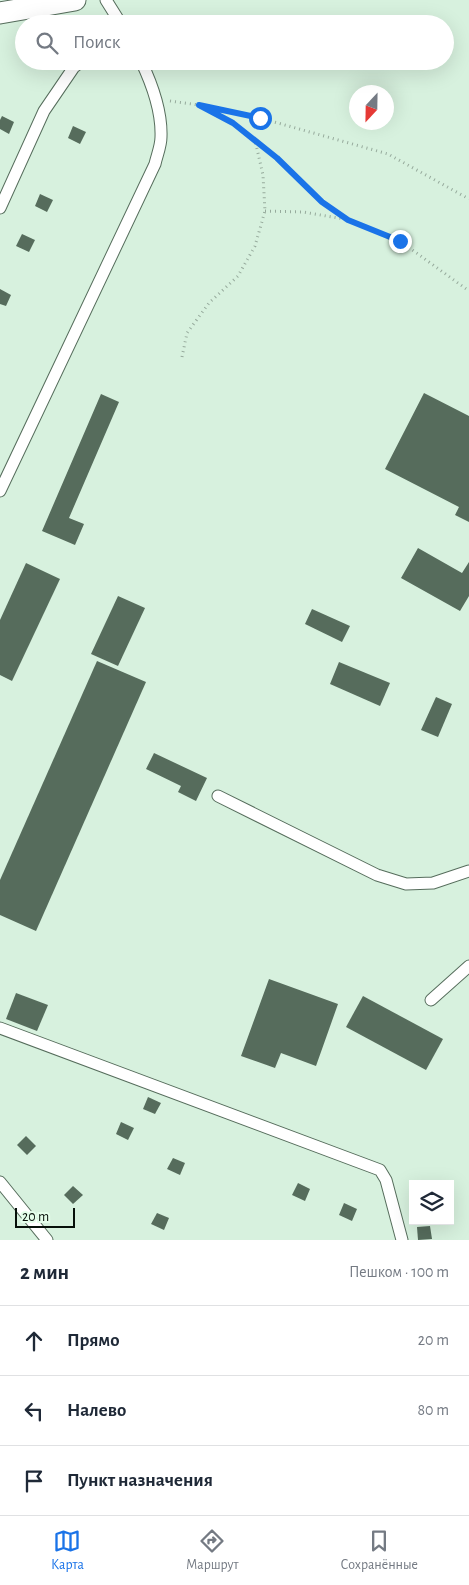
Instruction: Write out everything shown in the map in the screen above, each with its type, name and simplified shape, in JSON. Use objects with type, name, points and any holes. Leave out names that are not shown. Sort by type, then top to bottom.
[{"type":"street","points":[[0,13],[75,0]]},
{"type":"lane","points":[[106,0],[115,15]]},
{"type":"lane","points":[[0,208],[44,111],[72,70]]},
{"type":"lane","points":[[0,491],[155,164],[161,138],[160,118],[156,98],[146,70]]},
{"type":"lane","points":[[218,796],[377,874],[406,884],[433,883],[469,871]]},
{"type":"lane","points":[[431,1000],[469,966]]},
{"type":"lane","points":[[0,1028],[380,1170],[386,1180],[402,1240]]},
{"type":"lane","points":[[0,1182],[46,1240]]},
{"type":"path","points":[[156,98],[260,118],[388,154],[469,199]]},
{"type":"path","points":[[199,105],[233,123],[277,158],[322,202],[348,220]]},
{"type":"path","points":[[182,357],[187,333],[209,303],[238,276],[255,246],[265,211],[263,175],[254,140]]},
{"type":"path","points":[[265,211],[303,212],[348,220],[400,241],[469,291]]},
{"type":"building","points":[[2,116],[14,122],[9,134],[0,129]]},
{"type":"building","points":[[73,126],[86,132],[80,144],[68,138]]},
{"type":"building","points":[[40,194],[53,200],[47,212],[35,206]]},
{"type":"building","points":[[22,234],[35,240],[29,252],[16,246]]},
{"type":"building","points":[[0,289],[11,295],[6,306],[0,304]]},
{"type":"building","points":[[424,393],[469,416],[469,522],[455,515],[459,507],[385,469]]},
{"type":"building","points":[[101,394],[119,402],[69,518],[84,524],[75,545],[42,531]]},
{"type":"building","points":[[418,548],[462,573],[469,562],[469,596],[460,611],[401,578]]},
{"type":"building","points":[[26,563],[60,579],[12,681],[0,675],[0,620]]},
{"type":"building","points":[[118,596],[145,608],[118,666],[91,654]]},
{"type":"building","points":[[312,609],[350,626],[342,642],[305,624]]},
{"type":"building","points":[[97,661],[146,682],[36,931],[0,915],[0,880]]},
{"type":"building","points":[[339,662],[390,683],[380,706],[330,684]]},
{"type":"building","points":[[436,697],[452,704],[438,737],[421,730]]},
{"type":"building","points":[[154,753],[207,778],[196,801],[178,792],[181,786],[146,769]]},
{"type":"building","points":[[269,979],[338,1004],[316,1066],[281,1053],[275,1068],[241,1056]]},
{"type":"building","points":[[16,993],[48,1005],[37,1031],[6,1019]]},
{"type":"building","points":[[363,996],[443,1039],[426,1070],[346,1027]]},
{"type":"building","points":[[148,1097],[161,1103],[155,1114],[143,1109]]},
{"type":"building","points":[[121,1122],[134,1128],[128,1140],[116,1134]]},
{"type":"building","points":[[26,1136],[36,1146],[27,1155],[17,1145]]},
{"type":"building","points":[[173,1158],[185,1163],[180,1175],[167,1169]]},
{"type":"building","points":[[298,1183],[310,1189],[305,1201],[292,1195]]},
{"type":"building","points":[[73,1186],[83,1195],[73,1204],[64,1195]]},
{"type":"building","points":[[344,1203],[357,1209],[352,1221],[339,1215]]},
{"type":"building","points":[[157,1213],[169,1218],[164,1230],[151,1224]]},
{"type":"building","points":[[430,1226],[432,1239],[418,1240],[417,1227]]},
{"type":"route","points":[[260,118],[199,105],[233,123],[277,158],[322,202],[348,220],[400,241]]}]
